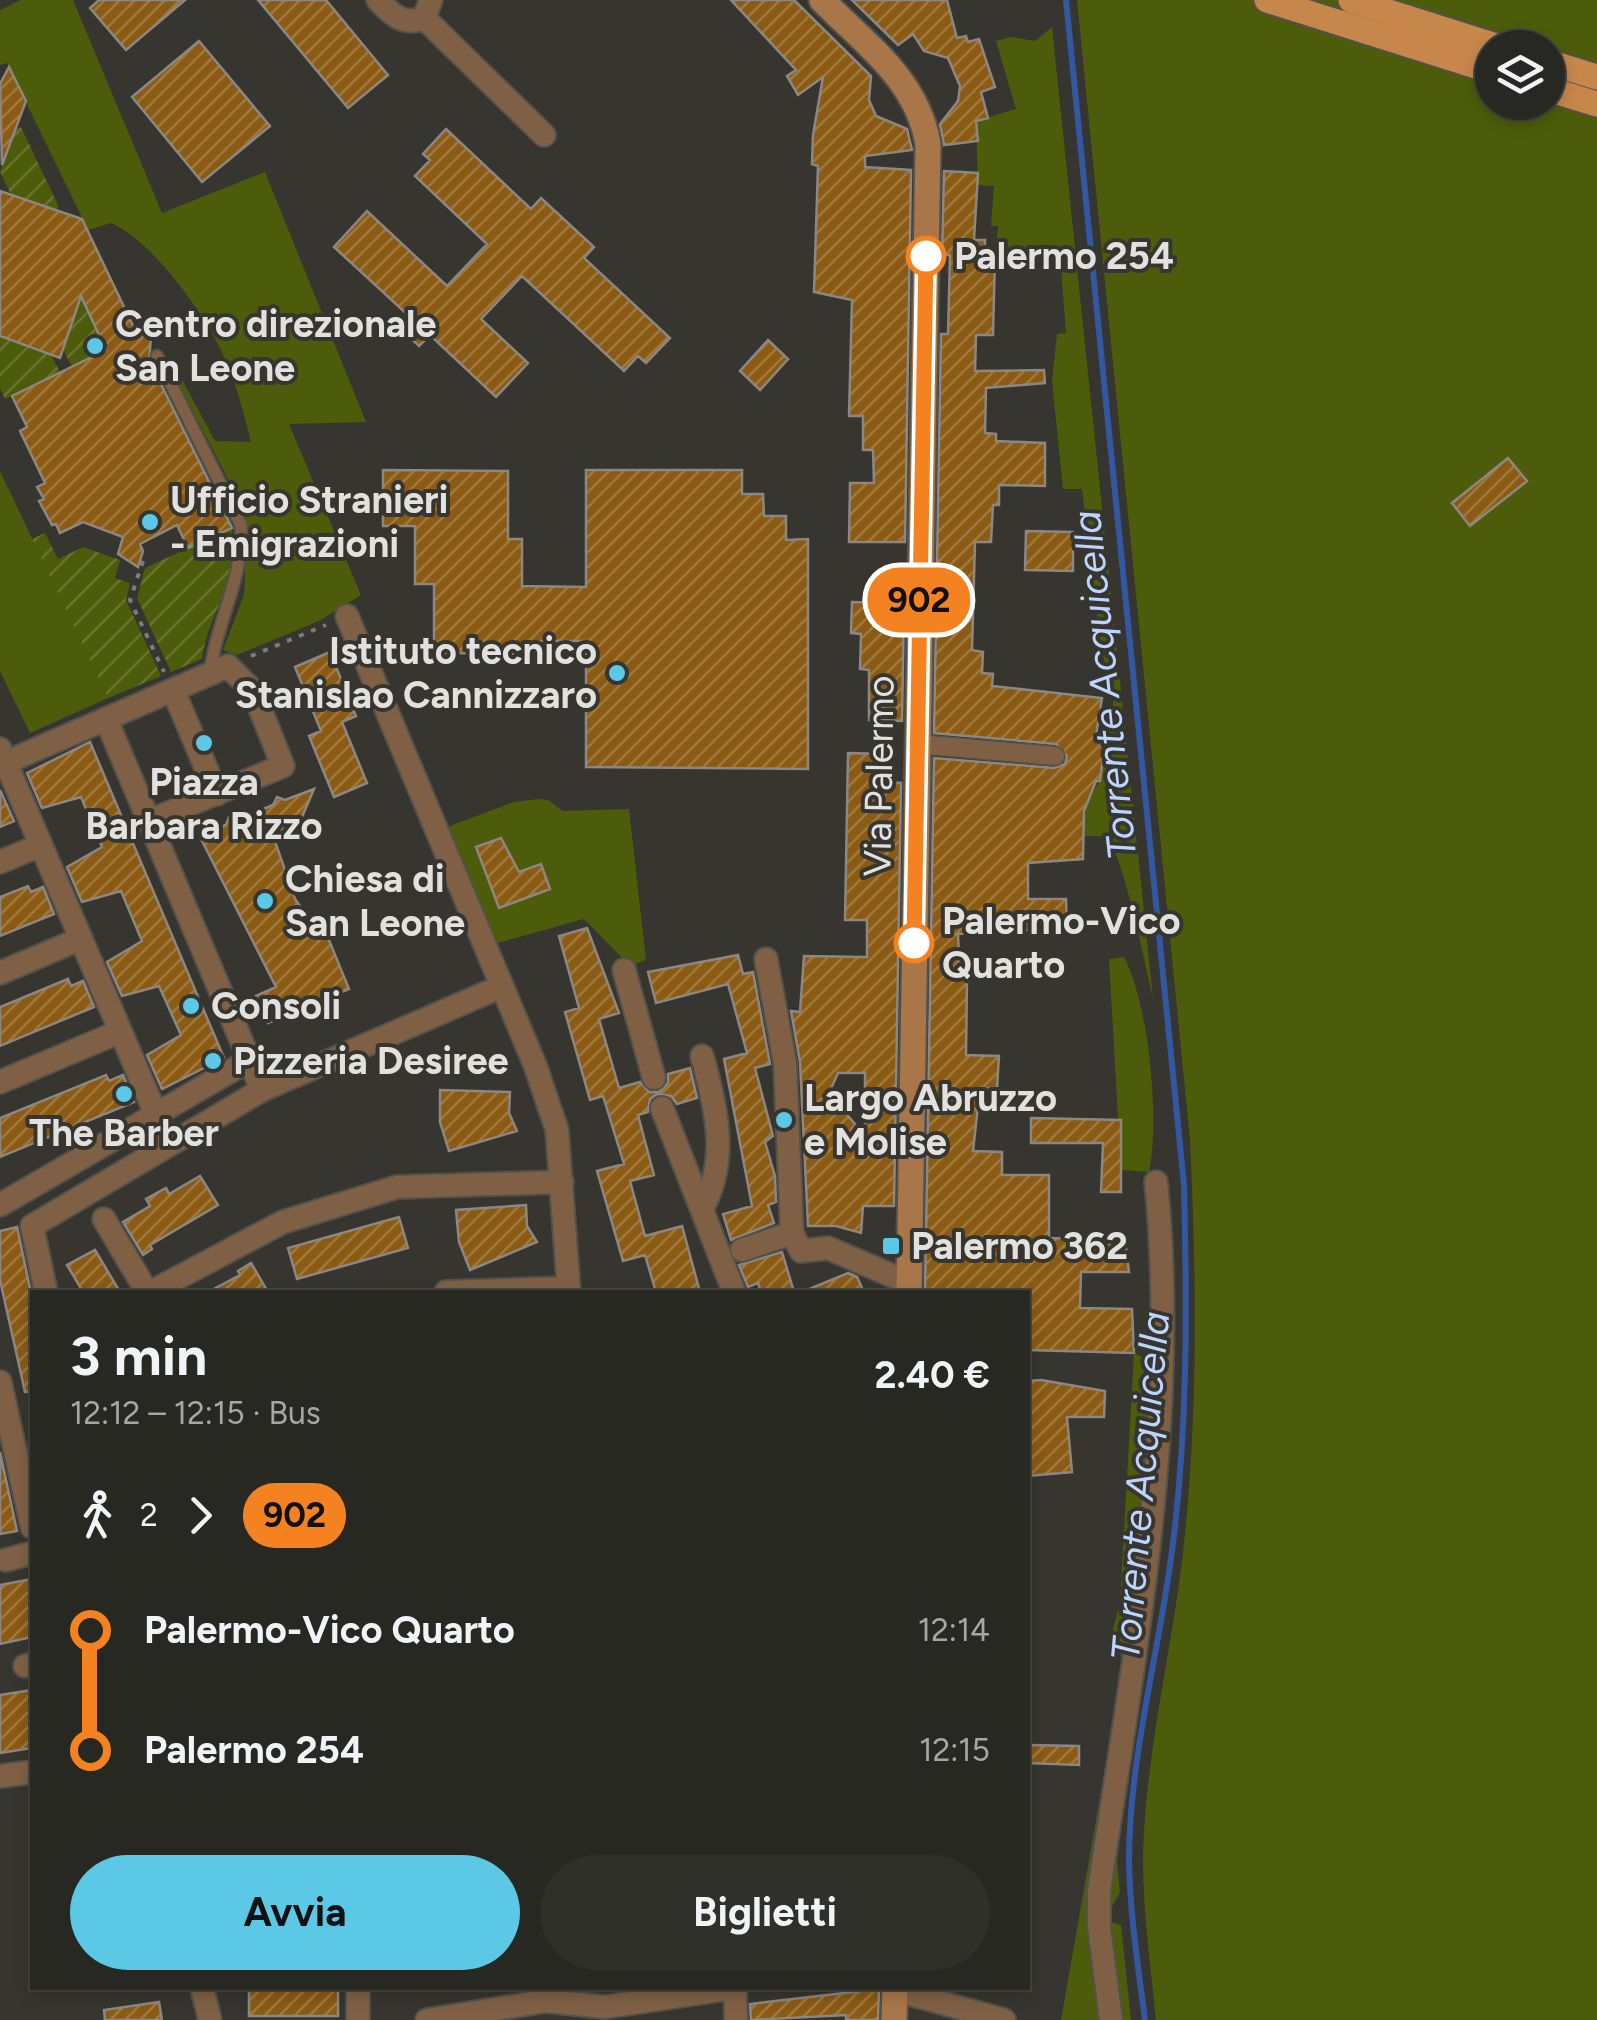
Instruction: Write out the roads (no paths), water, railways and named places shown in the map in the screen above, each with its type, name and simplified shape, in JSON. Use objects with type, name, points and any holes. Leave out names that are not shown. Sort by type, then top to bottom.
[{"type":"main road","name":"Via Palermo","points":[[822,0],[906,84],[918,102],[928,144],[909,1288]]},
{"type":"main road","points":[[1267,0],[1475,66]]},
{"type":"main road","points":[[1351,0],[1475,39]]},
{"type":"main road","points":[[1565,67],[1597,77]]},
{"type":"main road","points":[[1565,94],[1597,104]]},
{"type":"main road","points":[[894,2020],[895,1990]]},
{"type":"street","points":[[378,0],[400,20],[428,9],[544,135]]},
{"type":"street","points":[[347,616],[536,1065],[558,1130],[569,1290]]},
{"type":"street","points":[[149,821],[283,766],[252,692],[219,670],[2,758],[169,1146]]},
{"type":"street","points":[[173,690],[217,794]]},
{"type":"street","points":[[106,718],[262,1090]]},
{"type":"street","points":[[916,744],[1056,756]]},
{"type":"street","points":[[0,862],[41,845]]},
{"type":"street","points":[[0,973],[80,939]]},
{"type":"street","points":[[766,959],[785,1063],[792,1233],[801,1250],[828,1248],[909,1288]]},
{"type":"street","points":[[624,970],[654,1078]]},
{"type":"street","points":[[46,1290],[32,1226],[262,1090],[500,987]]},
{"type":"street","points":[[0,1082],[118,1032]]},
{"type":"street","points":[[702,1056],[719,1142],[714,1186],[703,1208]]},
{"type":"street","points":[[0,1205],[248,1061]]},
{"type":"street","points":[[662,1108],[733,1290]]},
{"type":"street","points":[[153,1290],[283,1222],[397,1187],[562,1182]]},
{"type":"street","points":[[1111,2020],[1099,1927],[1099,1891],[1149,1572],[1164,1408],[1162,1246],[1156,1182]]},
{"type":"street","points":[[104,1219],[148,1290]]},
{"type":"street","points":[[742,1250],[792,1233]]},
{"type":"street","points":[[0,1382],[7,1446],[30,1521]]},
{"type":"street","points":[[6,1560],[30,1554]]},
{"type":"street","points":[[1,1776],[30,1772]]},
{"type":"street","points":[[202,1990],[210,2020]]},
{"type":"street","points":[[358,1990],[358,2020]]},
{"type":"street","points":[[426,2020],[546,2001],[605,2007],[720,1990]]},
{"type":"street","points":[[734,1990],[736,2020]]},
{"type":"street","points":[[899,1990],[1004,2020]]},
{"type":"lane","points":[[158,356],[242,525],[237,584],[213,646],[219,670]]},
{"type":"waterway","name":"Torrente Acquicella","points":[[1066,0],[1184,1185],[1181,1460],[1166,1589],[1130,1822],[1131,1901],[1145,2020]]},
{"type":"place","name":"Palermo 254","points":[[926,256]]},
{"type":"place","name":"Centro direzionale San Leone","points":[[95,346]]},
{"type":"place","name":"Ufficio Stranieri - Emigrazioni","points":[[150,522]]},
{"type":"place","name":"Istituto tecnico Stanislao Cannizzaro","points":[[617,673]]},
{"type":"place","name":"Piazza Barbara Rizzo","points":[[204,743]]},
{"type":"place","name":"Chiesa di San Leone","points":[[265,901]]},
{"type":"place","name":"Palermo-Vico Quarto","points":[[914,943]]},
{"type":"place","name":"Consoli","points":[[191,1006]]},
{"type":"place","name":"Pizzeria Desiree","points":[[213,1061]]},
{"type":"place","name":"The Barber","points":[[124,1094]]},
{"type":"place","name":"Largo Abruzzo e Molise","points":[[784,1120]]},
{"type":"place","name":"Palermo 362","points":[[891,1246]]}]
